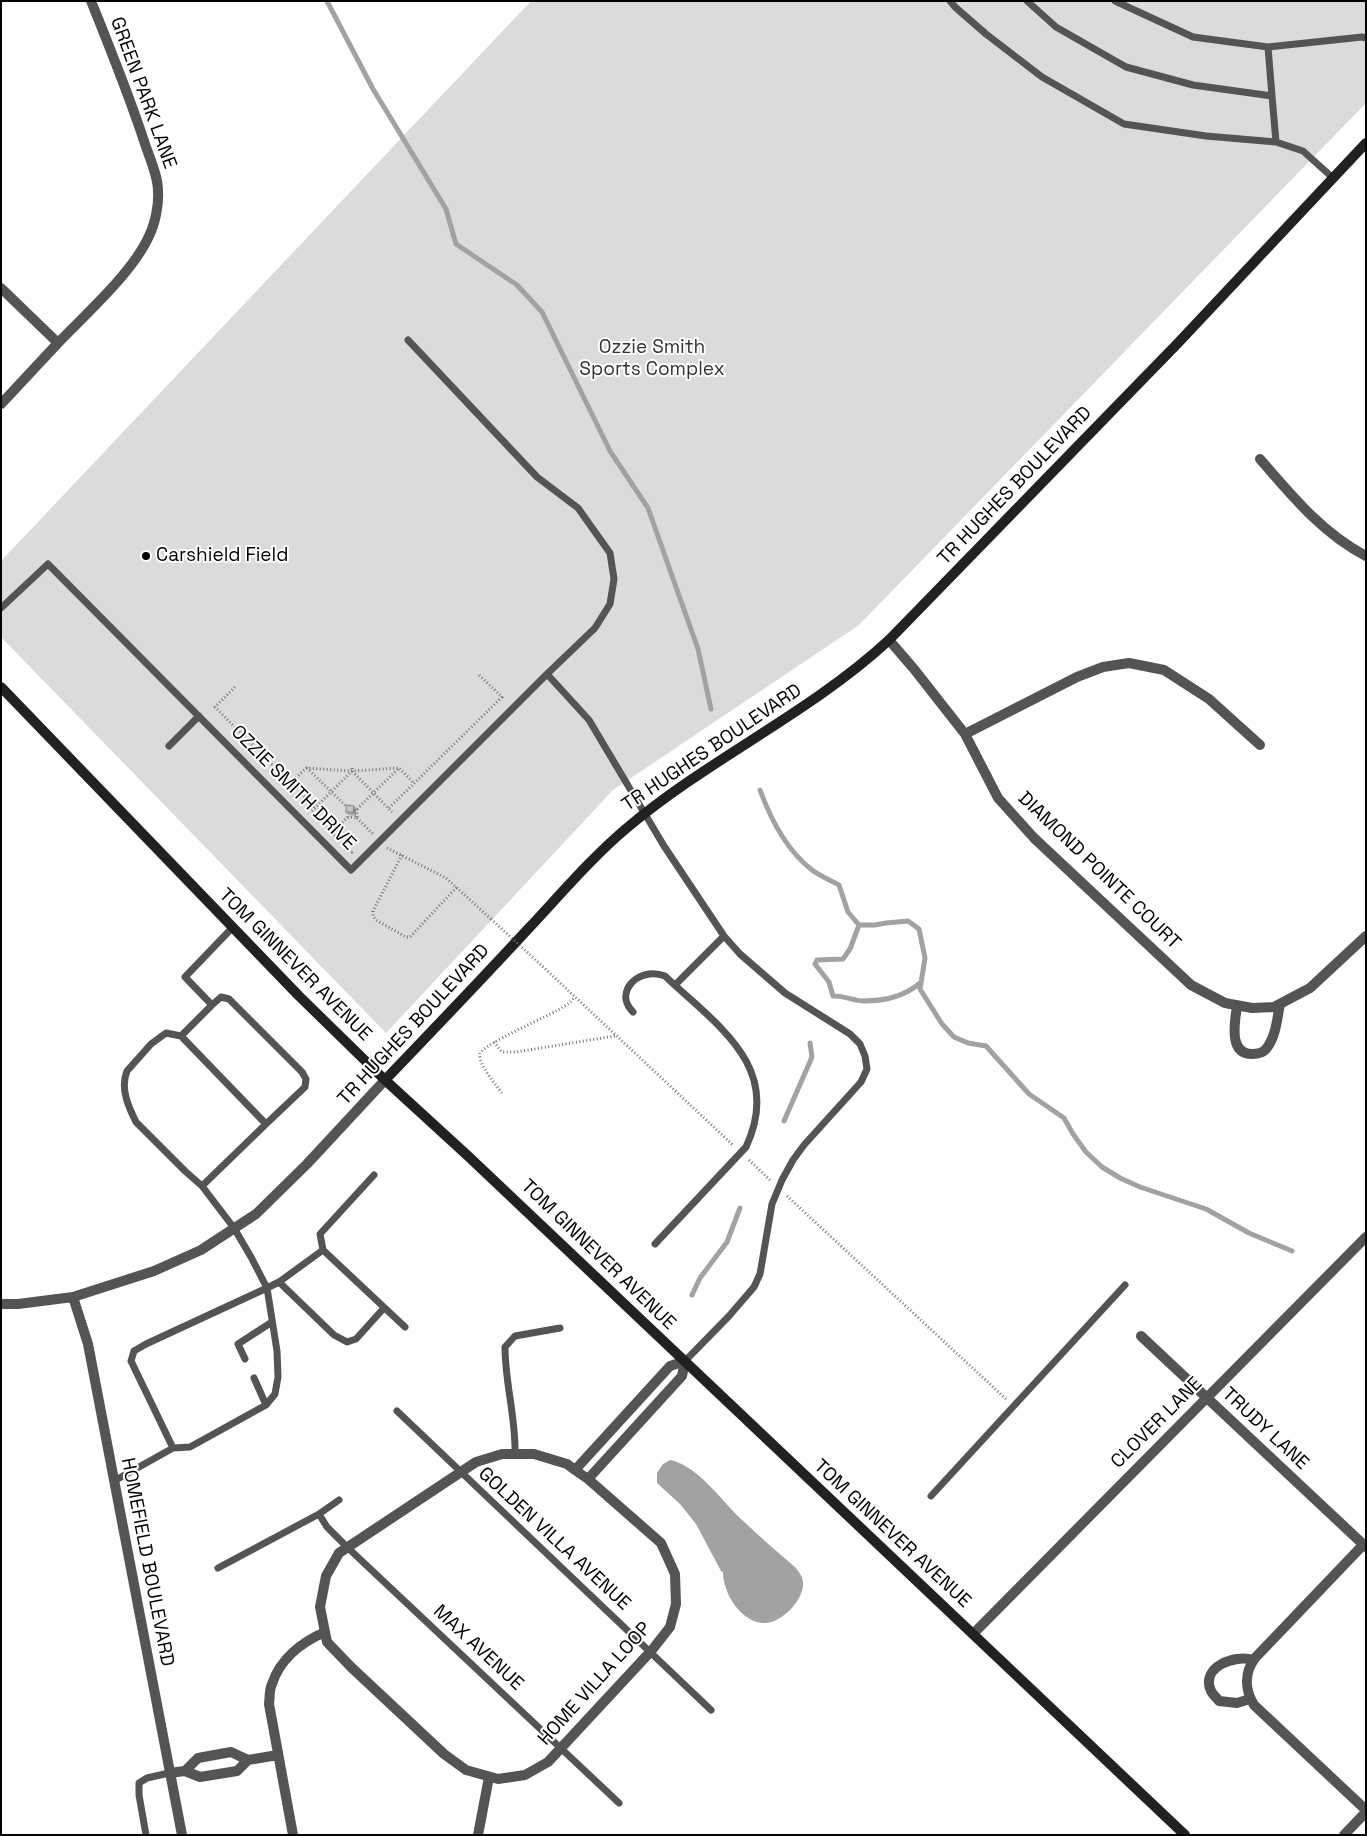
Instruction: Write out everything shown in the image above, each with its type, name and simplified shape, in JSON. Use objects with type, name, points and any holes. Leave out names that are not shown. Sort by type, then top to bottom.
[{"type":"main road","name":"TR HUGHES BOULEVARD","points":[[386,1080],[615,838],[679,788],[841,680],[889,640],[1178,343],[1366,143]]},
{"type":"main road","name":"TOM GINNEVER AVENUE","points":[[1,687],[299,996],[1184,1835]]},
{"type":"street","name":"GREEN PARK LANE","points":[[1,404],[121,277],[150,235],[156,214],[158,191],[153,167],[136,114],[91,1]]},
{"type":"street","points":[[1,288],[58,343]]},
{"type":"street","points":[[1260,459],[1303,508],[1351,548],[1366,556]]},
{"type":"street","name":"DIAMOND POINTE COURT","points":[[889,640],[965,734],[998,798],[1034,838],[1191,985],[1225,1003],[1252,1008],[1274,1008],[1310,988],[1366,936]]},
{"type":"street","points":[[965,734],[1078,677],[1103,667],[1129,663],[1164,670],[1209,698],[1260,745]]},
{"type":"street","points":[[1237,1006],[1234,1036],[1238,1046],[1249,1054],[1258,1054],[1266,1049],[1275,1031],[1280,1004]]},
{"type":"street","name":"TR HUGHES BOULEVARD","points":[[1,1304],[18,1304],[73,1297],[154,1271],[201,1250],[256,1214],[307,1164],[386,1080]]},
{"type":"street","name":"CLOVER LANE","points":[[973,1634],[1366,1237]]},
{"type":"street","name":"HOMEFIELD BOULEVARD","points":[[73,1297],[88,1344],[182,1835]]},
{"type":"street","name":"TRUDY LANE","points":[[1141,1336],[1364,1546]]},
{"type":"street","points":[[575,1470],[670,1366],[685,1362],[682,1376],[588,1479]]},
{"type":"street","name":"HOME VILLA LOOP","points":[[502,1454],[515,1454],[534,1454],[567,1464],[588,1479],[661,1543],[675,1574],[676,1604],[670,1627],[650,1652],[548,1762],[525,1775],[498,1779],[466,1770],[444,1754],[351,1667],[327,1642],[320,1607],[326,1576],[338,1553],[476,1462],[502,1454]]},
{"type":"street","points":[[1344,1835],[1366,1811],[1254,1705],[1246,1685],[1249,1666],[1253,1660],[1364,1546]]},
{"type":"street","points":[[293,1835],[269,1704],[271,1685],[280,1668],[292,1654],[309,1639],[325,1632]]},
{"type":"street","points":[[1250,1699],[1237,1703],[1219,1701],[1211,1692],[1209,1680],[1214,1668],[1226,1661],[1245,1657],[1253,1660]]},
{"type":"street","points":[[185,1771],[198,1758],[232,1752],[248,1760]]},
{"type":"street","points":[[169,1773],[185,1771],[200,1777],[237,1771],[248,1760],[278,1754]]},
{"type":"street","points":[[478,1835],[490,1777]]},
{"type":"lane","points":[[950,1],[986,34],[1042,77],[1124,124],[1206,136],[1276,142],[1304,151],[1333,178]]},
{"type":"lane","points":[[1027,1],[1056,27],[1126,67],[1193,85],[1272,96]]},
{"type":"lane","points":[[1115,1],[1194,37],[1268,46],[1366,38]]},
{"type":"lane","points":[[1268,46],[1276,142]]},
{"type":"lane","points":[[408,340],[537,476],[578,508],[610,553],[614,579],[610,604],[594,628],[547,674],[589,720],[664,846],[724,936],[740,954],[785,993],[850,1034],[860,1044],[865,1056],[867,1069],[861,1082],[804,1145],[782,1180],[772,1204],[760,1274],[754,1287],[685,1362]]},
{"type":"lane","name":"OZZIE SMITH DRIVE","points":[[1,608],[48,564],[351,870],[547,674]]},
{"type":"lane","points":[[169,746],[199,716]]},
{"type":"lane","points":[[212,1005],[185,977],[233,928]]},
{"type":"lane","points":[[675,986],[724,936]]},
{"type":"lane","points":[[633,1012],[625,999],[626,991],[638,978],[648,974],[656,973],[665,976],[738,1047],[748,1062],[755,1079],[757,1094],[751,1137],[746,1147],[655,1244]]},
{"type":"lane","points":[[181,1036],[221,998],[229,999],[302,1072],[306,1079],[305,1088],[202,1186]]},
{"type":"lane","points":[[114,1481],[173,1448],[190,1447],[266,1405],[275,1394],[278,1377],[277,1351],[267,1288],[234,1228],[202,1186],[136,1122],[124,1089],[127,1071],[159,1036],[166,1033],[181,1036],[266,1124]]},
{"type":"lane","points":[[374,1175],[320,1234],[323,1250],[405,1327]]},
{"type":"lane","points":[[173,1448],[132,1360],[134,1351],[279,1282],[323,1250]]},
{"type":"lane","points":[[279,1282],[334,1335],[347,1342],[356,1339],[384,1308]]},
{"type":"lane","points":[[931,1496],[1125,1285]]},
{"type":"lane","points":[[245,1359],[238,1344],[272,1322]]},
{"type":"lane","points":[[515,1454],[515,1434],[504,1347],[515,1336],[560,1328]]},
{"type":"lane","points":[[254,1378],[266,1405]]},
{"type":"lane","name":"GOLDEN VILLA AVENUE","points":[[396,1411],[710,1710]]},
{"type":"lane","points":[[218,1568],[319,1514],[339,1500]]},
{"type":"lane","name":"MAX AVENUE","points":[[319,1514],[327,1527],[347,1548],[619,1803]]},
{"type":"lane","points":[[146,1835],[139,1795],[140,1783],[147,1778],[169,1773]]},
{"type":"path","points":[[389,808],[502,697],[478,674]]},
{"type":"path","points":[[235,687],[215,707],[316,808]]},
{"type":"path","points":[[291,783],[306,768],[352,770],[399,768],[414,783]]},
{"type":"path","points":[[306,768],[348,808],[357,809]]},
{"type":"path","points":[[357,818],[357,809],[399,768]]},
{"type":"path","points":[[352,770],[311,812],[352,852],[358,846]]},
{"type":"path","points":[[352,770],[393,812],[386,819]]},
{"type":"path","points":[[332,832],[348,817],[348,808]]},
{"type":"path","points":[[348,817],[357,818],[373,834]]},
{"type":"path","points":[[365,839],[373,834],[379,826]]},
{"type":"path","points":[[387,848],[446,878],[457,887],[734,1146]]},
{"type":"path","points":[[402,856],[373,912],[373,916],[376,920],[406,937],[410,936],[457,887]]},
{"type":"path","points":[[502,1093],[491,1080],[480,1054],[482,1050],[494,1042],[564,1007],[575,997]]},
{"type":"path","points":[[494,1042],[499,1051],[516,1052],[615,1036]]},
{"type":"path","points":[[749,1160],[771,1181]]},
{"type":"path","points":[[786,1194],[1014,1406]]},
{"type":"green space","name":"Ozzie Smith Sports Complex","points":[[531,1],[1366,1],[1366,103],[859,625],[613,790],[386,1033],[1,637],[1,561]]},
{"type":"shaded area","points":[[670,1460],[680,1463],[699,1476],[740,1518],[798,1571],[803,1583],[800,1596],[791,1609],[779,1619],[766,1623],[749,1619],[730,1598],[726,1589],[723,1572],[696,1524],[680,1504],[657,1483],[657,1473],[663,1464]]},
{"type":"building","points":[[347,805],[354,806],[353,812],[346,812]]},
{"type":"waterway","points":[[327,1],[373,89],[446,209],[456,244],[517,285],[542,312],[610,451],[648,508],[698,649],[711,709]]},
{"type":"waterway","points":[[760,790],[774,823],[787,844],[812,870],[839,885],[848,912],[859,925],[908,921],[919,929],[925,958],[920,989],[942,1024],[954,1037],[968,1043],[986,1046],[1029,1094],[1064,1118],[1086,1152],[1102,1167],[1140,1187],[1206,1209],[1249,1233],[1292,1251]]},
{"type":"waterway","points":[[859,925],[850,949],[843,959],[817,960],[815,964],[829,982],[833,996],[860,1001],[879,1000],[894,997],[914,988],[920,983]]},
{"type":"waterway","points":[[784,1121],[812,1057],[810,1043]]},
{"type":"waterway","points":[[692,1295],[700,1278],[727,1242],[740,1208]]},
{"type":"place","name":"Carshield Field","points":[[146,556]]}]
